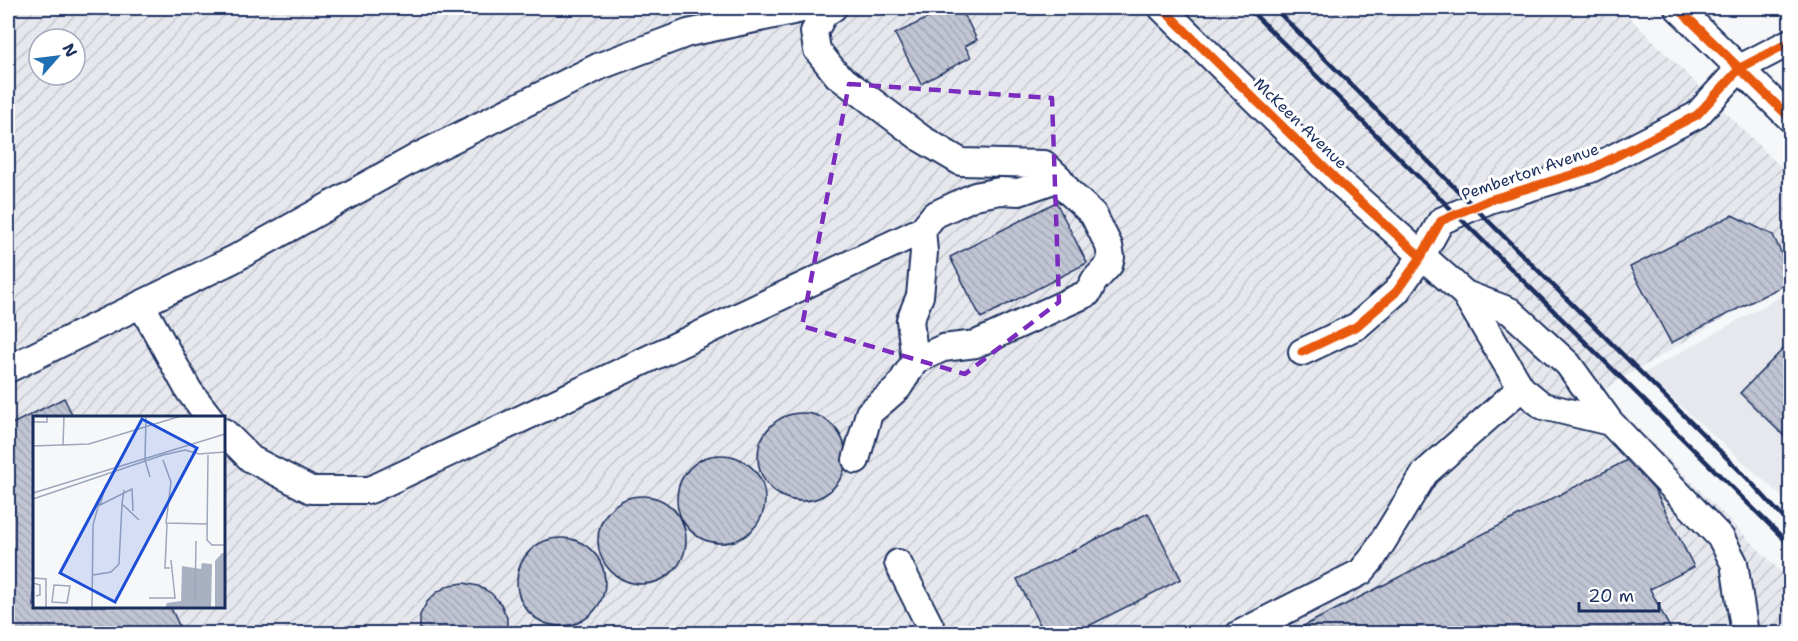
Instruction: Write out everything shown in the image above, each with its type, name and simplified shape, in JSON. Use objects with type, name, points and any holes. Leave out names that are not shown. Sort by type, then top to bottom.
[{"type":"street","name":"McKeen Avenue","points":[[1161,8],[1338,181],[1465,294]]},
{"type":"street","points":[[1678,8],[1791,118]]},
{"type":"street","points":[[8,369],[234,259],[417,157],[600,66],[688,33],[818,9],[814,32],[817,50],[837,75],[922,139],[961,162],[1044,164],[1059,178],[1069,192],[1094,214],[1109,246],[1111,256],[1108,265],[1094,281],[1088,293],[976,344],[943,348],[915,361],[898,388],[869,413],[856,460]]},
{"type":"street","name":"Pemberton Avenue","points":[[1302,352],[1357,326],[1396,292],[1421,257],[1441,221],[1489,200],[1558,180],[1602,164],[1697,115],[1740,68],[1791,42]]},
{"type":"street","points":[[225,433],[251,459],[311,490],[370,490],[922,230],[934,215],[975,196],[1000,191],[1019,192],[1059,178]]},
{"type":"street","points":[[915,361],[910,320],[920,296],[924,252],[922,230]]},
{"type":"street","points":[[1465,294],[1521,388],[1543,406],[1610,422]]},
{"type":"street","points":[[1465,294],[1510,311],[1568,363],[1610,422],[1721,538],[1734,563],[1744,633]]},
{"type":"street","points":[[141,304],[189,391],[209,416]]},
{"type":"street","points":[[1239,633],[1361,572],[1372,560],[1425,473],[1521,388]]},
{"type":"street","points":[[898,563],[934,633]]},
{"type":"highlighted area","points":[[849,84],[1052,98],[1059,302],[965,374],[802,326]]},
{"type":"shaded area","points":[[8,8],[1620,8],[1790,176],[1790,279],[1601,391],[1790,581],[1790,633],[8,633]]},
{"type":"shaded area","points":[[1755,8],[1787,8],[1767,18]]},
{"type":"shaded area","points":[[1790,291],[1790,504],[1644,373]]},
{"type":"building","points":[[948,8],[961,8],[977,40],[965,46],[971,57],[921,84],[895,34]]},
{"type":"building","points":[[1056,202],[1087,263],[981,318],[950,257]]},
{"type":"building","points":[[1732,215],[1773,235],[1790,272],[1790,282],[1671,343],[1630,267]]},
{"type":"building","points":[[1790,342],[1790,442],[1740,393]]},
{"type":"building","points":[[64,398],[73,416],[33,416],[33,608],[171,608],[183,634],[8,634],[8,426]]},
{"type":"building","points":[[802,413],[827,420],[839,432],[846,457],[839,482],[827,494],[802,501],[777,494],[765,482],[758,457],[765,432],[777,420]]},
{"type":"building","points":[[721,455],[746,462],[758,474],[765,499],[758,524],[746,536],[721,543],[696,536],[684,524],[677,499],[684,474],[696,462]]},
{"type":"building","points":[[1637,455],[1694,567],[1650,589],[1673,634],[1288,634]]},
{"type":"building","points":[[642,496],[667,503],[679,515],[686,540],[679,565],[667,577],[642,584],[617,577],[605,565],[598,540],[605,515],[617,503]]},
{"type":"building","points":[[1148,513],[1181,579],[1073,634],[1044,634],[1017,579]]},
{"type":"building","points":[[561,538],[586,545],[598,557],[605,582],[598,607],[586,619],[561,626],[536,619],[524,607],[517,582],[524,557],[536,545]]},
{"type":"building","points":[[464,583],[478,586],[491,593],[501,604],[507,618],[507,634],[420,634],[420,615],[427,602],[437,592],[450,585]]},
{"type":"building","points":[[922,625],[926,634],[905,634]]},
{"type":"building","points":[[383,629],[400,634],[365,634],[369,631]]},
{"type":"railway","points":[[1248,8],[1790,545]]},
{"type":"railway","points":[[1274,8],[1747,478],[1790,525]]},
{"type":"cycle path","points":[[1162,8],[1338,181],[1421,257]]},
{"type":"cycle path","points":[[1678,8],[1790,118]]},
{"type":"cycle path","points":[[1302,352],[1357,326],[1396,292],[1421,257],[1441,221],[1489,200],[1591,169],[1697,115],[1740,68],[1790,42]]}]
